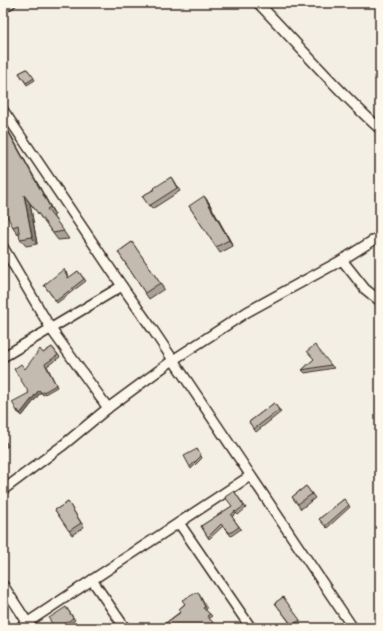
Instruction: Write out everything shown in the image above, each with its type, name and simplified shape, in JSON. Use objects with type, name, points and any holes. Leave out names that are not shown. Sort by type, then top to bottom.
[{"type":"street","points":[[3,8],[11,3]]},
{"type":"street","points":[[258,3],[290,36],[321,72],[380,128]]},
{"type":"street","points":[[3,110],[6,120],[153,330],[353,628]]},
{"type":"street","points":[[3,490],[62,446],[108,408],[173,360],[247,312],[342,260],[380,236]]},
{"type":"street","points":[[3,247],[51,328],[108,408]]},
{"type":"street","points":[[342,260],[366,289],[380,301]]},
{"type":"street","points":[[3,358],[122,286]]},
{"type":"street","points":[[19,628],[29,625],[92,580],[250,476]]},
{"type":"street","points":[[179,523],[251,628]]},
{"type":"street","points":[[92,580],[125,628]]},
{"type":"street","points":[[3,586],[29,625]]},
{"type":"building","points":[[27,69],[34,78],[26,83],[19,73]]},
{"type":"building","points":[[3,122],[50,207],[47,209],[64,231],[53,233],[24,195],[32,237],[20,239],[18,225],[13,227],[3,209]]},
{"type":"building","points":[[171,177],[177,188],[149,206],[142,196],[155,189],[154,188]]},
{"type":"building","points":[[204,196],[229,240],[216,247],[189,206]]},
{"type":"building","points":[[132,242],[160,283],[145,293],[118,252]]},
{"type":"building","points":[[64,269],[68,278],[78,271],[84,279],[56,301],[44,285]]},
{"type":"building","points":[[315,345],[331,365],[302,370],[314,359],[307,351]]},
{"type":"building","points":[[52,347],[58,355],[45,364],[56,385],[42,393],[39,390],[20,414],[12,402],[29,393],[14,369],[21,364],[25,369],[40,349],[43,353]]},
{"type":"building","points":[[274,403],[279,410],[254,429],[249,422]]},
{"type":"building","points":[[3,438],[6,443],[3,446]]},
{"type":"building","points":[[197,449],[201,456],[190,467],[184,456]]},
{"type":"building","points":[[306,486],[312,494],[298,504],[292,497]]},
{"type":"building","points":[[234,491],[244,506],[231,515],[239,527],[230,533],[221,524],[208,537],[201,526],[232,506],[225,497]]},
{"type":"building","points":[[344,499],[349,505],[325,526],[319,519]]},
{"type":"building","points":[[68,502],[81,523],[69,531],[55,510]]},
{"type":"building","points":[[198,592],[205,607],[203,608],[210,614],[207,616],[216,626],[214,628],[159,628],[181,612],[178,610],[185,604],[182,600]]},
{"type":"building","points":[[283,597],[300,620],[292,625],[275,603]]},
{"type":"building","points":[[66,607],[73,618],[63,625],[65,628],[54,628],[49,618]]}]
